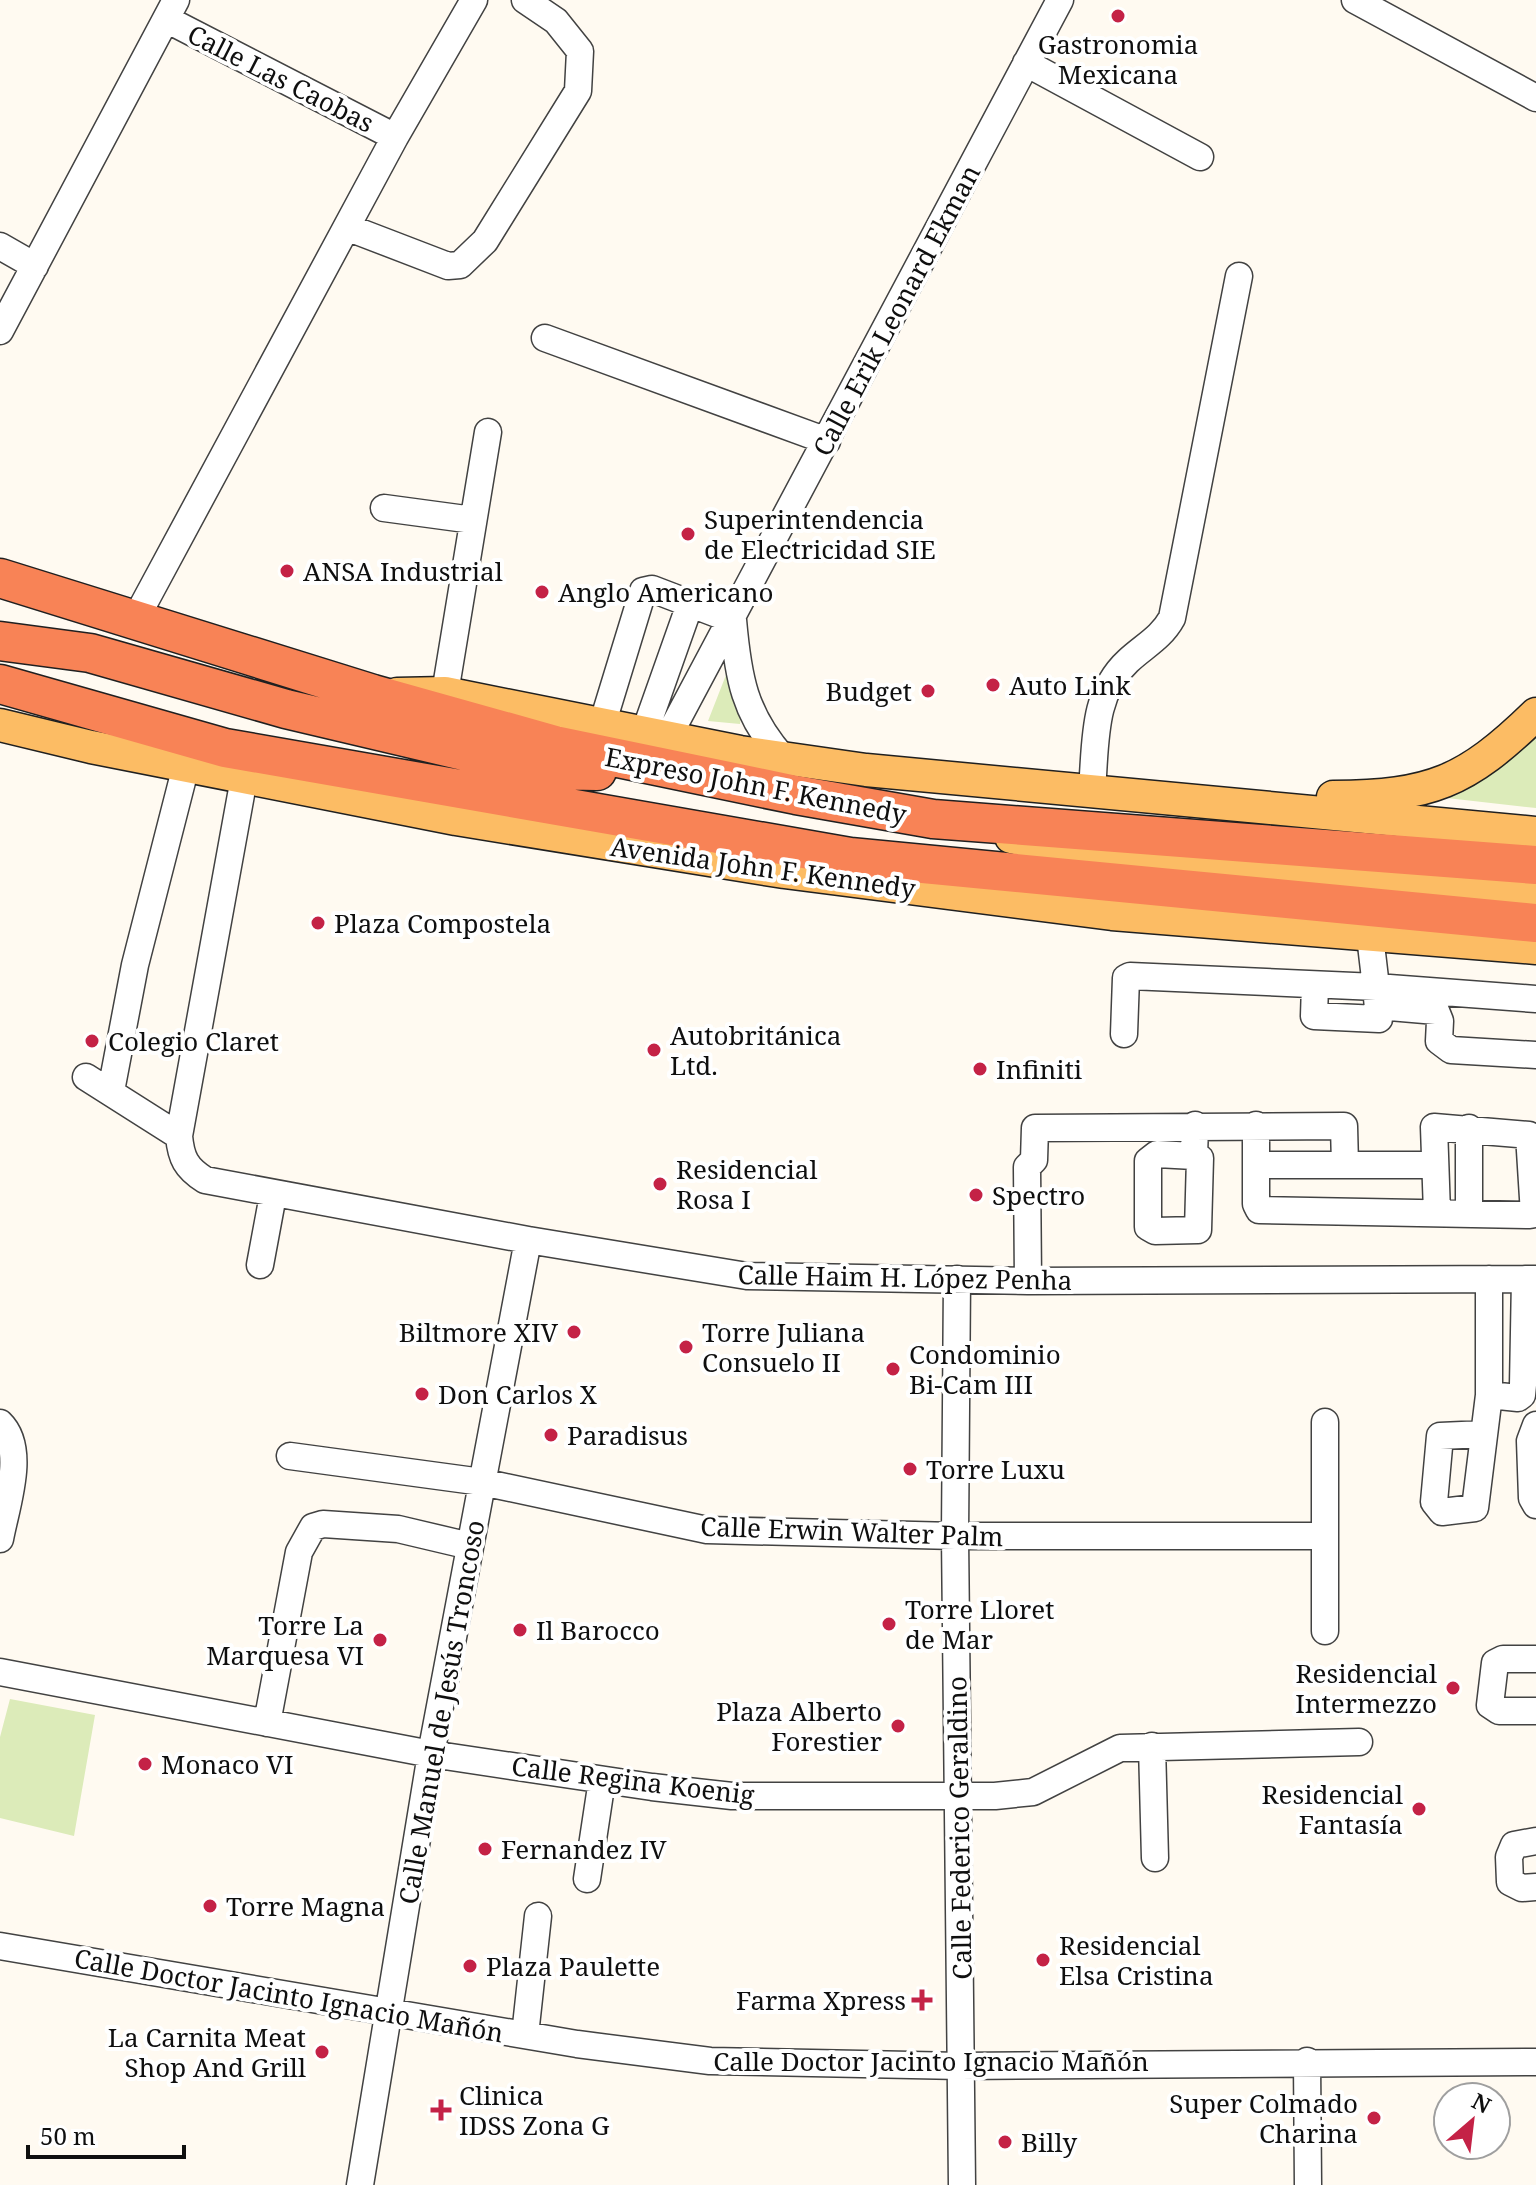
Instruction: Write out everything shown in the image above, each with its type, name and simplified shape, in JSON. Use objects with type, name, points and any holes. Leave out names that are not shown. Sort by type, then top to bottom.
[{"type":"highway","name":"Expreso John F. Kennedy","points":[[0,578],[373,694],[555,745],[933,819],[1533,913]]},
{"type":"highway","points":[[0,641],[90,653],[286,709],[544,770],[688,773]]},
{"type":"highway","name":"Expreso John F. Kennedy","points":[[0,684],[235,763],[850,857],[1533,913]]},
{"type":"highway","points":[[235,763],[324,791]]},
{"type":"main road","points":[[373,694],[445,693],[783,758],[1536,833]]},
{"type":"main road","points":[[1059,787],[1264,798],[1415,793],[1442,785],[1485,758],[1536,714]]},
{"type":"main road","points":[[0,725],[186,766],[235,763]]},
{"type":"main road","name":"Avenida John F. Kennedy","points":[[324,791],[456,819],[784,872],[1112,914],[1370,936],[1533,913]]},
{"type":"street","points":[[135,620],[349,228],[395,137],[474,0]]},
{"type":"street","points":[[349,228],[448,266],[460,265],[485,241],[578,91],[580,51],[556,21],[525,0]]},
{"type":"street","name":"Calle Erik Leonard Ekman","points":[[656,735],[733,620],[1060,0]]},
{"type":"street","points":[[1355,0],[1536,98]]},
{"type":"street","points":[[0,331],[171,10]]},
{"type":"street","name":"Calle Las Caobas","points":[[171,10],[395,137]]},
{"type":"street","points":[[1026,63],[1200,157]]},
{"type":"street","points":[[0,246],[35,266]]},
{"type":"street","points":[[1092,789],[1100,699],[1127,661],[1164,633],[1172,618],[1239,276]]},
{"type":"street","points":[[545,338],[827,441]]},
{"type":"street","points":[[445,693],[488,432]]},
{"type":"street","points":[[384,508],[473,520]]},
{"type":"street","points":[[602,725],[643,591],[652,589],[733,620],[737,666],[745,697],[754,721],[783,758]]},
{"type":"street","points":[[656,735],[690,604]]},
{"type":"street","points":[[86,1077],[179,1136],[235,763]]},
{"type":"street","points":[[111,1091],[135,965],[186,766]]},
{"type":"street","points":[[1124,1034],[1126,978],[1130,976],[1315,985],[1314,1016],[1376,1021],[1377,996],[1370,936]]},
{"type":"street","points":[[1377,996],[1536,999]]},
{"type":"street","points":[[1377,996],[1436,1011],[1440,1021],[1439,1041],[1451,1050],[1536,1055]]},
{"type":"street","points":[[1194,1156],[1195,1125]]},
{"type":"street","points":[[1256,1125],[1259,1210],[1530,1215],[1536,1211],[1529,1135],[1439,1126],[1432,1129],[1437,1213]]},
{"type":"street","points":[[1028,1281],[1027,1167],[1034,1160],[1035,1128],[1344,1126],[1345,1165]]},
{"type":"street","points":[[1469,1128],[1469,1214]]},
{"type":"street","name":"Calle Haim H. López Penha","points":[[179,1136],[181,1156],[190,1170],[225,1187],[747,1276],[1028,1281],[1530,1279]]},
{"type":"street","points":[[1256,1165],[1434,1165]]},
{"type":"street","points":[[260,1265],[273,1195]]},
{"type":"street","name":"Calle Manuel de Jesús Troncoso","points":[[360,2185],[391,2012],[431,1754],[528,1240]]},
{"type":"street","name":"Calle Federico Geraldino","points":[[957,1279],[955,1536],[962,2185]]},
{"type":"street","points":[[1484,1434],[1489,1395],[1489,1279]]},
{"type":"street","points":[[1489,1395],[1518,1398],[1522,1395],[1530,1279]]},
{"type":"street","points":[[1325,1422],[1325,1631]]},
{"type":"street","points":[[0,1423],[12,1439],[13,1462],[0,1539]]},
{"type":"street","points":[[1536,1425],[1530,1441],[1532,1498],[1536,1505]]},
{"type":"street","name":"Calle Erwin Walter Palm","points":[[290,1456],[482,1482],[707,1530],[955,1536],[1325,1536]]},
{"type":"street","points":[[267,1723],[299,1552],[313,1527],[323,1524],[398,1529],[470,1546]]},
{"type":"street","points":[[1536,1659],[1503,1659],[1495,1663],[1490,1705],[1499,1711],[1536,1711]]},
{"type":"street","name":"Calle Regina Koenig","points":[[0,1672],[431,1754],[732,1796],[959,1797],[1033,1792],[1120,1748],[1359,1742]]},
{"type":"street","points":[[1152,1746],[1155,1858]]},
{"type":"street","points":[[587,1879],[602,1780]]},
{"type":"street","points":[[1536,1841],[1514,1845],[1509,1857],[1510,1882],[1522,1888],[1536,1887]]},
{"type":"street","points":[[525,2035],[538,1916]]},
{"type":"street","name":"Calle Doctor Jacinto Ignacio Mañón","points":[[0,1946],[525,2035],[710,2061],[961,2066],[1307,2061],[1536,2062]]},
{"type":"street","points":[[1307,2061],[1308,2185]]},
{"type":"green space","points":[[726,675],[739,690],[740,724],[708,721]]},
{"type":"green space","points":[[1536,730],[1536,808],[1438,797]]},
{"type":"green space","points":[[10,1699],[95,1715],[74,1836],[0,1818],[0,1737]]},
{"type":"place","name":"Gastronomia Mexicana","points":[[1118,16]]},
{"type":"place","name":"Superintendencia de Electricidad SIE","points":[[688,534]]},
{"type":"place","name":"ANSA Industrial","points":[[287,571]]},
{"type":"place","name":"Anglo Americano","points":[[542,592]]},
{"type":"place","name":"Auto Link","points":[[993,685]]},
{"type":"place","name":"Budget","points":[[928,691]]},
{"type":"place","name":"Plaza Compostela","points":[[318,923]]},
{"type":"place","name":"Colegio Claret","points":[[92,1041]]},
{"type":"place","name":"Autobritánica Ltd.","points":[[654,1050]]},
{"type":"place","name":"Infiniti","points":[[980,1069]]},
{"type":"place","name":"Residencial Rosa I","points":[[660,1184]]},
{"type":"place","name":"Spectro","points":[[976,1195]]},
{"type":"place","name":"Biltmore XIV","points":[[574,1332]]},
{"type":"place","name":"Torre Juliana Consuelo II","points":[[686,1347]]},
{"type":"place","name":"Condominio Bi-Cam III","points":[[893,1369]]},
{"type":"place","name":"Don Carlos X","points":[[422,1394]]},
{"type":"place","name":"Paradisus","points":[[551,1435]]},
{"type":"place","name":"Torre Luxu","points":[[910,1469]]},
{"type":"place","name":"Torre Lloret de Mar","points":[[889,1624]]},
{"type":"place","name":"Il Barocco","points":[[520,1630]]},
{"type":"place","name":"Torre La Marquesa VI","points":[[380,1640]]},
{"type":"place","name":"Residencial Intermezzo","points":[[1453,1688]]},
{"type":"place","name":"Plaza Alberto Forestier","points":[[898,1726]]},
{"type":"place","name":"Monaco VI","points":[[145,1764]]},
{"type":"place","name":"Residencial Fantasía","points":[[1419,1809]]},
{"type":"place","name":"Fernandez IV","points":[[485,1849]]},
{"type":"place","name":"Torre Magna","points":[[210,1906]]},
{"type":"place","name":"Residencial Elsa Cristina","points":[[1043,1960]]},
{"type":"place","name":"Plaza Paulette","points":[[470,1966]]},
{"type":"place","name":"Farma Xpress","points":[[922,2000]]},
{"type":"place","name":"La Carnita Meat Shop And Grill","points":[[322,2052]]},
{"type":"place","name":"Clinica IDSS Zona G","points":[[441,2110]]},
{"type":"place","name":"Super Colmado Charina","points":[[1374,2118]]},
{"type":"place","name":"Billy","points":[[1005,2142]]}]
